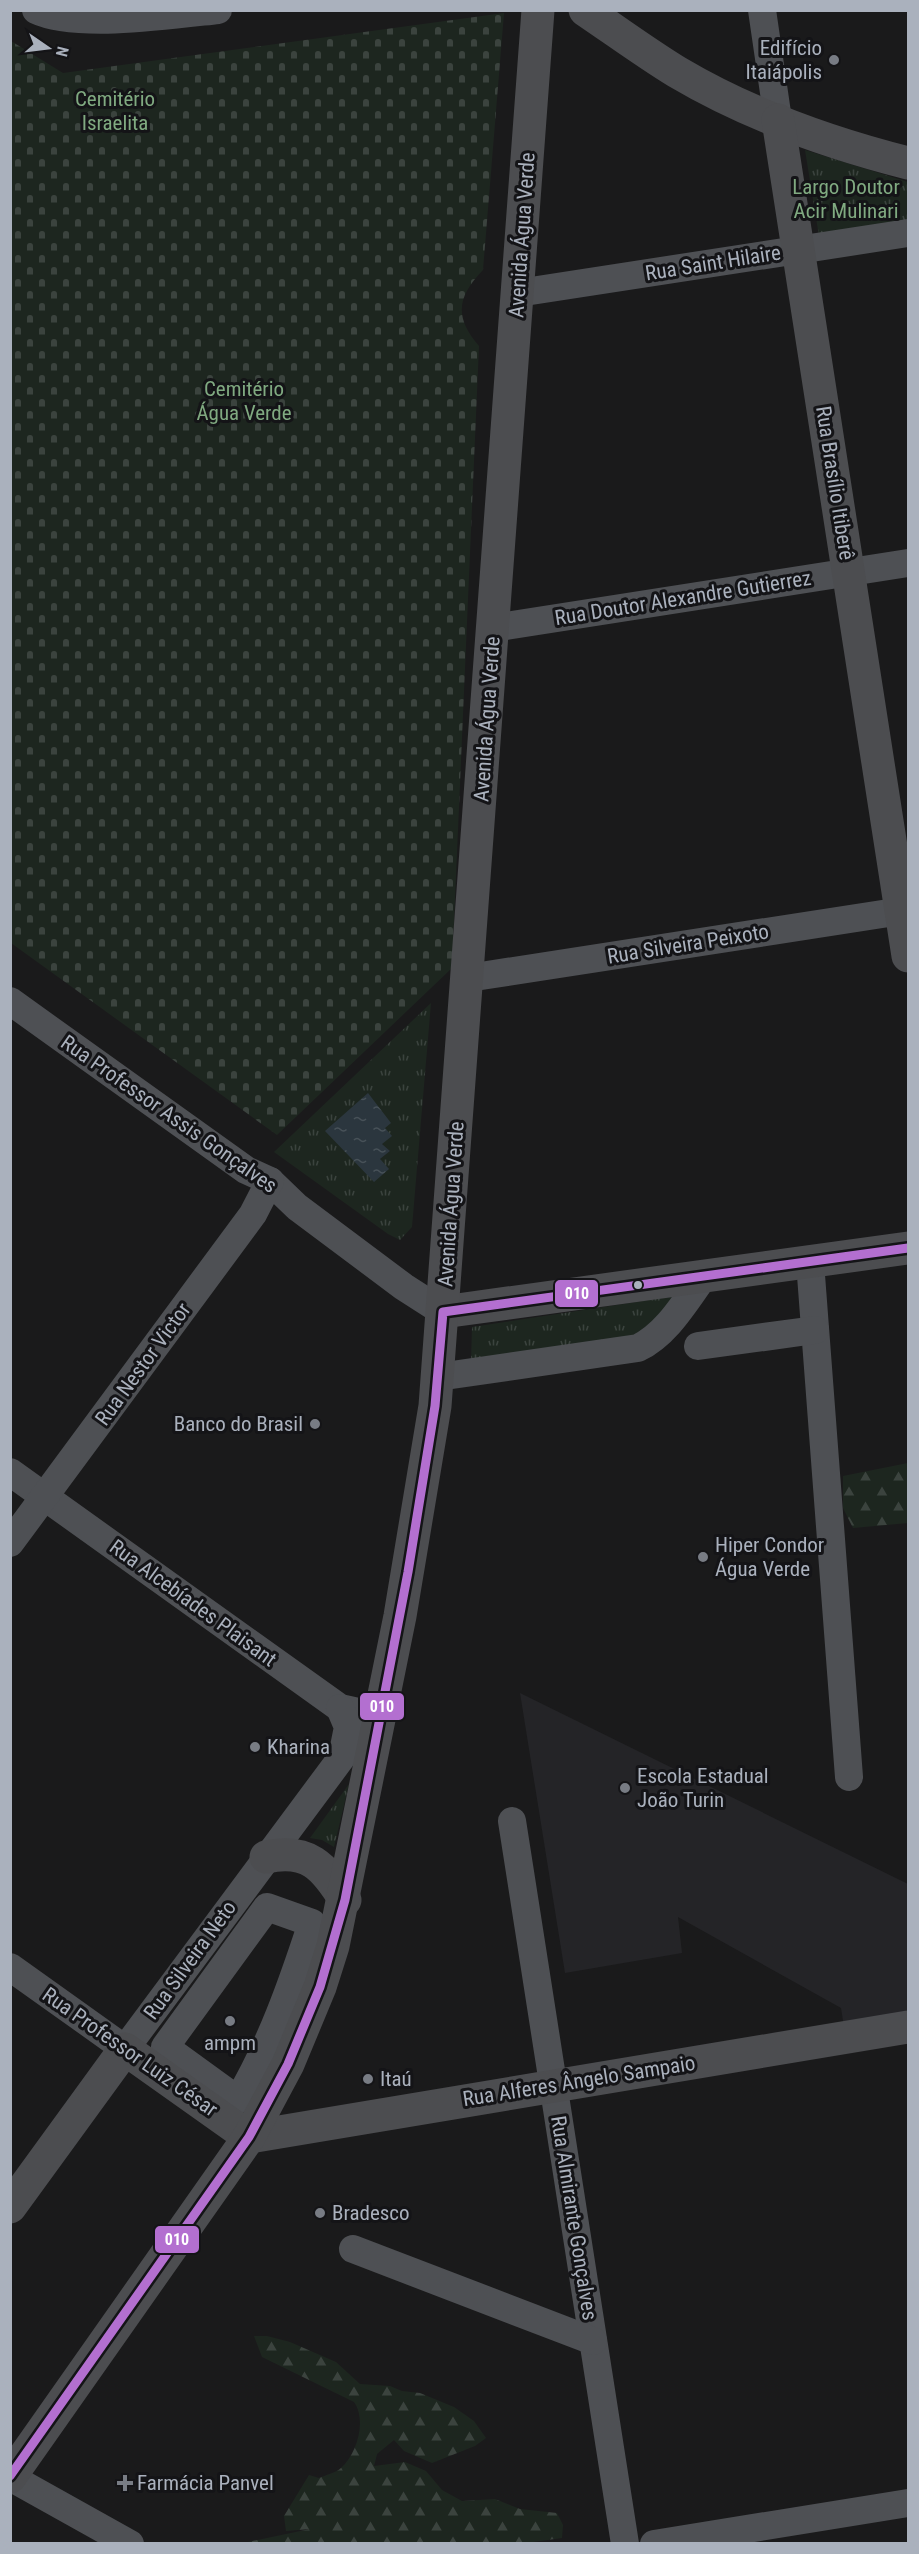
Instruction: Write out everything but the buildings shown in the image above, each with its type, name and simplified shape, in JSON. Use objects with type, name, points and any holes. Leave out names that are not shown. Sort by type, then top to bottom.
[{"type":"main road","name":"Avenida Água Verde","points":[[11,2477],[249,2137],[278,2084],[304,2027],[330,1956],[345,1900],[425,1477],[438,1377],[538,10]]},
{"type":"main road","points":[[585,10],[678,72],[729,99],[778,120],[875,155],[909,163]]},
{"type":"main road","name":"Rua Brasílio Itiberê","points":[[778,120],[905,911],[909,956]]},
{"type":"main road","points":[[443,1312],[909,1248]]},
{"type":"main road","points":[[266,1857],[287,1854],[308,1859],[330,1877],[345,1900]]},
{"type":"main road","name":"Rua Alferes Ângelo Sampaio","points":[[249,2137],[909,2026]]},
{"type":"main road","name":"Rua Professor Luiz César","points":[[126,2049],[249,2137]]},
{"type":"main road","name":"Rua Silveira Neto","points":[[10,2206],[126,2049]]},
{"type":"street","points":[[36,10],[56,17],[218,10]]},
{"type":"street","name":"Rua Brasílio Itiberê","points":[[762,10],[778,120]]},
{"type":"street","name":"Rua Saint Hilaire","points":[[518,293],[909,233]]},
{"type":"street","name":"Rua Doutor Alexandre Gutierrez","points":[[493,628],[909,563]]},
{"type":"street","name":"Rua Silveira Peixoto","points":[[468,978],[905,911]]},
{"type":"street","name":"Rua Professor Assis Gonçalves","points":[[10,1001],[246,1170],[270,1181],[306,1214],[404,1287],[443,1312]]},
{"type":"street","name":"Rua Nestor Victor","points":[[10,1543],[253,1214],[270,1181]]},
{"type":"street","points":[[810,1262],[849,1777]]},
{"type":"street","points":[[438,1377],[638,1348],[650,1342],[661,1332],[704,1276]]},
{"type":"street","points":[[698,1346],[815,1330]]},
{"type":"street","name":"Rua Alcebíades Plaisant","points":[[10,1472],[340,1708]]},
{"type":"street","points":[[340,1708],[354,1713],[382,1708]]},
{"type":"street","name":"Rua Silveira Neto","points":[[126,2049],[342,1757],[348,1727],[340,1708]]},
{"type":"street","name":"Rua Almirante Gonçalves","points":[[512,1821],[625,2544]]},
{"type":"street","points":[[267,1907],[312,1923],[288,1996],[258,2066],[238,2100],[165,2047],[267,1907]]},
{"type":"street","name":"Rua Professor Luiz César","points":[[10,1967],[126,2049]]},
{"type":"street","points":[[353,2249],[593,2341]]},
{"type":"street","points":[[11,2477],[130,2544]]},
{"type":"street","points":[[654,2544],[909,2503]]},
{"type":"shaded area","name":"Escola Estadual João Turin","points":[[520,1693],[908,1884],[908,2016],[844,2027],[841,2008],[678,1917],[682,1953],[565,1973]]},
{"type":"green space","name":"Cemitério Água Verde","points":[[504,13],[483,270],[468,289],[462,307],[465,326],[479,346],[452,968],[277,1135],[11,943],[11,41],[63,73]]},
{"type":"green space","name":"Largo Doutor Acir Mulinari","points":[[805,150],[908,182],[908,222],[819,236]]},
{"type":"green space","points":[[431,1003],[412,1227],[400,1240],[388,1234],[274,1152]],"holes":[[[368,1094],[385,1128],[382,1144],[390,1151],[380,1159]]]},
{"type":"green space","points":[[676,1296],[645,1336],[471,1362],[472,1327]]},
{"type":"green space","points":[[908,1463],[908,1523],[853,1528],[843,1508],[843,1476]]},
{"type":"green space","points":[[349,1784],[334,1847],[322,1840],[310,1838]]},
{"type":"green space","points":[[254,2336],[267,2336],[290,2342],[336,2362],[360,2384],[390,2386],[402,2391],[420,2393],[454,2407],[474,2421],[486,2438],[475,2446],[432,2463],[404,2451],[394,2440],[377,2454],[374,2466],[405,2462],[426,2471],[442,2490],[462,2501],[495,2499],[520,2509],[557,2513],[563,2525],[562,2538],[519,2544],[243,2543],[310,2529],[286,2531],[284,2516],[309,2475],[319,2478],[336,2471],[347,2462],[356,2446],[360,2427],[358,2409],[354,2402],[262,2357]]},
{"type":"water","points":[[368,1093],[391,1123],[385,1128],[392,1136],[382,1144],[390,1151],[380,1159],[389,1169],[374,1182],[325,1131]]},
{"type":"transit line","name":"010","points":[[10,2476],[249,2137],[288,2064],[320,1987],[345,1900],[408,1572],[435,1406],[443,1312],[908,1248]]},
{"type":"place","name":"Edifício Itaiápolis","points":[[834,60]]},
{"type":"place","name":"Banco do Brasil","points":[[315,1424]]},
{"type":"place","name":"Hiper Condor Água Verde","points":[[703,1557]]},
{"type":"place","name":"Kharina","points":[[255,1747]]},
{"type":"place","name":"Escola Estadual João Turin","points":[[625,1788]]},
{"type":"place","name":"ampm","points":[[230,2021]]},
{"type":"place","name":"Itaú","points":[[368,2079]]},
{"type":"place","name":"Bradesco","points":[[320,2213]]},
{"type":"place","name":"Farmácia Panvel","points":[[125,2483]]},
{"type":"park label","name":"Cemitério Israelita","points":[[115,111]]}]
